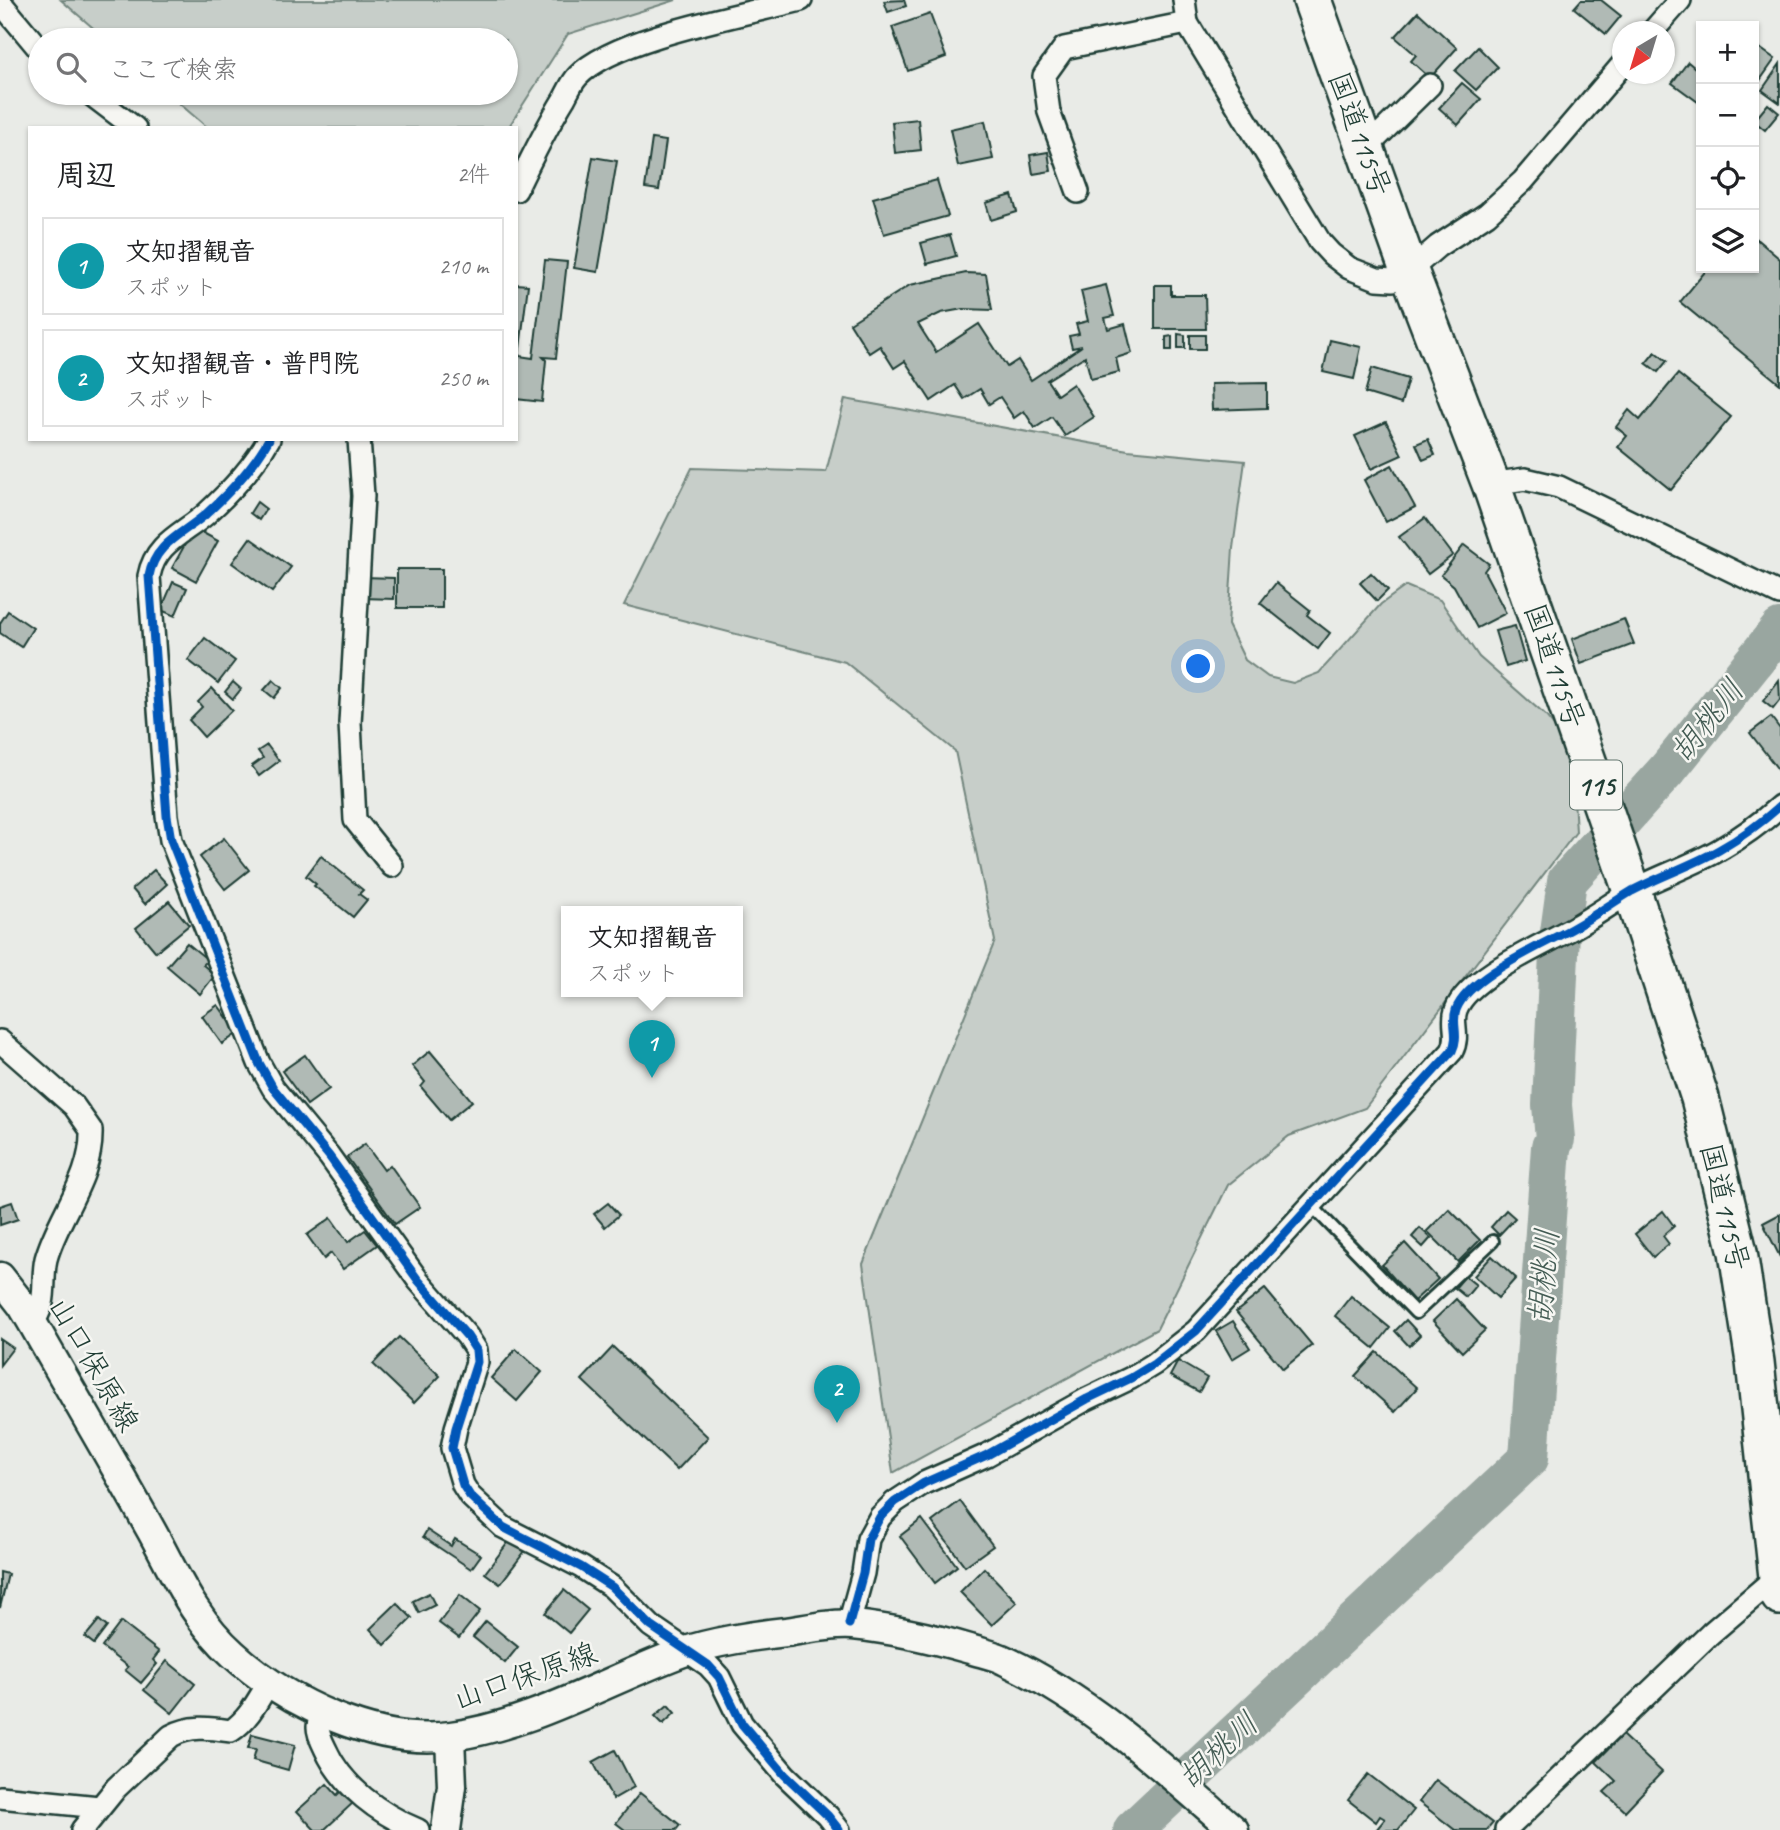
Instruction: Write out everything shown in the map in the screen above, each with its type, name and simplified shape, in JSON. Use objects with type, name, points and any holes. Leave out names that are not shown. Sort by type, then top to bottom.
[{"type":"highway","name":"国道115号","points":[[1312,0],[1409,271],[1491,484],[1632,891],[1700,1098],[1738,1252],[1755,1362],[1779,1582]]},
{"type":"main road","name":"山口保原線","points":[[0,1278],[22,1304],[153,1533],[187,1599],[230,1652],[269,1682],[322,1712],[355,1725],[385,1732],[415,1737],[450,1737],[493,1727],[551,1707],[687,1651],[771,1633],[849,1624],[934,1639],[1004,1660],[1073,1699],[1126,1738],[1234,1830]]},
{"type":"main road","points":[[446,1830],[452,1786],[450,1737]]},
{"type":"street","points":[[518,186],[578,76],[609,55],[664,34],[801,0]]},
{"type":"street","points":[[1184,0],[1187,23],[1320,242],[1349,268],[1377,279],[1393,281],[1438,246],[1487,214],[1523,181],[1612,77]]},
{"type":"street","points":[[1662,21],[1680,0]]},
{"type":"street","points":[[0,2],[28,36]]},
{"type":"street","points":[[1078,192],[1049,112],[1044,76],[1064,48],[1187,23]]},
{"type":"street","points":[[1365,149],[1430,85]]},
{"type":"street","points":[[105,105],[132,126]]},
{"type":"street","points":[[267,441],[233,486],[205,515],[168,540],[151,565],[149,576],[167,816],[179,864],[259,1063],[273,1088],[329,1156],[418,1280],[476,1350],[477,1362],[456,1429],[453,1448],[463,1485],[470,1496],[503,1527],[581,1567],[612,1587],[651,1626],[708,1665],[719,1677],[743,1724],[785,1775],[839,1830]]},
{"type":"street","points":[[359,441],[363,496],[350,723],[355,820],[392,866]]},
{"type":"street","points":[[1491,484],[1525,479],[1559,487],[1780,594]]},
{"type":"street","points":[[849,1624],[863,1573],[868,1539],[880,1517],[895,1502],[924,1483],[987,1455],[1154,1364],[1196,1331],[1452,1051],[1457,1041],[1454,1024],[1456,1010],[1472,988],[1525,952],[1573,928],[1632,891],[1718,850],[1752,830],[1780,806]]},
{"type":"street","points":[[0,1041],[74,1106],[91,1130],[88,1163],[47,1258],[44,1295],[38,1316],[32,1322]]},
{"type":"street","points":[[1506,1830],[1711,1633],[1779,1582]]},
{"type":"street","points":[[82,1830],[116,1788],[172,1736],[181,1731],[205,1727],[231,1731],[241,1724],[269,1682]]},
{"type":"street","points":[[322,1712],[317,1727],[334,1765],[384,1823],[418,1830]]},
{"type":"street","points":[[0,1797],[99,1807]]},
{"type":"lane","points":[[1312,1206],[1416,1313],[1493,1241]]},
{"type":"shaded area","points":[[61,0],[676,0],[568,34],[509,126],[206,126],[181,105],[518,105],[518,28],[93,28]]},
{"type":"shaded area","points":[[845,399],[1128,450],[1245,461],[1233,548],[1228,625],[1245,660],[1268,677],[1293,683],[1319,673],[1381,604],[1406,586],[1440,600],[1479,657],[1546,716],[1571,747],[1576,832],[1365,1108],[1289,1136],[1228,1185],[1157,1329],[893,1473],[863,1264],[995,941],[955,751],[845,662],[624,605],[692,468],[826,472]]},
{"type":"building","points":[[904,0],[906,6],[888,12],[884,1]]},
{"type":"building","points":[[1581,0],[1601,0],[1621,16],[1617,21],[1612,21],[1612,27],[1606,34],[1574,8]]},
{"type":"building","points":[[1418,12],[1457,48],[1430,78],[1411,61],[1416,55],[1395,37]]},
{"type":"building","points":[[930,14],[946,57],[908,71],[892,27]]},
{"type":"building","points":[[1478,47],[1498,67],[1476,90],[1455,71]]},
{"type":"building","points":[[1759,48],[1775,59],[1759,82]]},
{"type":"building","points":[[1688,62],[1696,69],[1696,101],[1673,84]]},
{"type":"building","points":[[1780,64],[1780,103],[1762,90]]},
{"type":"building","points":[[1462,83],[1481,99],[1458,125],[1439,108]]},
{"type":"building","points":[[1768,104],[1779,113],[1765,130],[1759,125],[1759,115]]},
{"type":"building","points":[[918,119],[921,150],[895,153],[892,122]]},
{"type":"building","points":[[985,121],[993,159],[958,166],[950,129]]},
{"type":"building","points":[[652,139],[666,141],[659,190],[645,188]]},
{"type":"building","points":[[1048,152],[1051,171],[1033,174],[1030,155]]},
{"type":"building","points":[[593,157],[617,161],[598,272],[574,268]]},
{"type":"building","points":[[937,180],[948,216],[884,234],[873,198]]},
{"type":"building","points":[[1012,195],[1017,212],[991,220],[986,203]]},
{"type":"building","points":[[950,235],[956,256],[927,264],[921,243]]},
{"type":"building","points":[[1759,241],[1780,259],[1780,384],[1680,302],[1704,273],[1759,273]]},
{"type":"building","points":[[545,260],[567,262],[556,358],[543,357],[546,360],[542,402],[518,399],[518,284],[528,285],[519,356],[533,358]]},
{"type":"building","points":[[966,273],[986,274],[992,310],[963,309],[941,313],[918,324],[936,352],[979,324],[1007,367],[1018,360],[1031,380],[1082,346],[1072,348],[1069,336],[1079,334],[1076,324],[1088,321],[1081,291],[1106,285],[1114,316],[1105,318],[1108,329],[1125,324],[1132,353],[1116,358],[1119,372],[1091,379],[1085,356],[1047,380],[1057,395],[1073,384],[1094,417],[1065,436],[1052,417],[1035,428],[1024,411],[1014,418],[1000,397],[989,404],[980,389],[964,399],[955,385],[931,401],[905,361],[894,368],[880,346],[869,353],[850,323],[910,285]]},
{"type":"building","points":[[1155,285],[1171,285],[1171,295],[1205,295],[1206,329],[1155,329]]},
{"type":"building","points":[[1178,334],[1185,335],[1185,348],[1178,348]]},
{"type":"building","points":[[1190,335],[1205,335],[1205,349],[1190,349]]},
{"type":"building","points":[[1172,336],[1172,350],[1166,350],[1166,337]]},
{"type":"building","points":[[1330,340],[1361,347],[1354,379],[1323,372]]},
{"type":"building","points":[[1655,352],[1667,361],[1658,372],[1646,363]]},
{"type":"building","points":[[1372,368],[1408,379],[1401,404],[1365,393]]},
{"type":"building","points":[[1678,374],[1731,417],[1671,490],[1618,447],[1627,436],[1616,427],[1629,410],[1640,420]]},
{"type":"building","points":[[1267,383],[1267,408],[1212,410],[1211,384]]},
{"type":"building","points":[[1386,422],[1402,455],[1371,469],[1355,436]]},
{"type":"building","points":[[1428,439],[1435,455],[1423,460],[1416,444]]},
{"type":"building","points":[[1392,465],[1415,507],[1386,522],[1364,480]]},
{"type":"building","points":[[257,502],[266,509],[259,520],[250,513]]},
{"type":"building","points":[[1425,518],[1453,555],[1428,574],[1399,537]]},
{"type":"building","points":[[194,528],[218,541],[196,581],[172,568]]},
{"type":"building","points":[[250,538],[291,567],[272,592],[232,563]]},
{"type":"building","points":[[1464,545],[1489,564],[1484,571],[1506,613],[1477,628],[1454,586],[1441,575]]},
{"type":"building","points":[[397,569],[442,569],[442,608],[397,608]]},
{"type":"building","points":[[1371,573],[1388,590],[1377,601],[1360,583]]},
{"type":"building","points":[[363,577],[394,578],[394,599],[362,598]]},
{"type":"building","points":[[173,582],[187,588],[175,616],[161,610]]},
{"type":"building","points":[[1276,583],[1310,610],[1307,615],[1330,633],[1318,649],[1260,603]]},
{"type":"building","points":[[8,611],[33,628],[21,647],[0,633],[0,623]]},
{"type":"building","points":[[1624,619],[1634,644],[1581,664],[1572,639]]},
{"type":"building","points":[[1515,626],[1525,661],[1506,667],[1495,631]]},
{"type":"building","points":[[205,638],[235,661],[218,683],[188,660]]},
{"type":"building","points":[[273,680],[282,688],[274,698],[264,690]]},
{"type":"building","points":[[1779,680],[1780,700],[1773,709],[1763,701]]},
{"type":"building","points":[[233,682],[241,689],[233,699],[225,692]]},
{"type":"building","points":[[212,688],[232,710],[204,737],[189,720],[202,707],[198,702]]},
{"type":"building","points":[[1771,717],[1780,729],[1780,772],[1750,733]]},
{"type":"building","points":[[267,745],[279,761],[259,776],[252,766],[263,758],[258,751]]},
{"type":"building","points":[[224,838],[249,870],[225,889],[200,857]]},
{"type":"building","points":[[321,856],[363,890],[359,894],[367,900],[353,917],[314,886],[316,884],[306,876]]},
{"type":"building","points":[[154,870],[167,884],[145,904],[132,889]]},
{"type":"building","points":[[169,901],[189,925],[156,952],[136,928]]},
{"type":"building","points":[[187,943],[208,960],[203,965],[215,975],[200,994],[167,966]]},
{"type":"building","points":[[218,1005],[238,1033],[222,1044],[202,1016]]},
{"type":"building","points":[[430,1051],[472,1101],[449,1120],[421,1087],[425,1082],[412,1066]]},
{"type":"building","points":[[305,1055],[329,1089],[307,1105],[282,1071]]},
{"type":"building","points":[[365,1144],[384,1170],[390,1165],[420,1207],[395,1224],[347,1157]]},
{"type":"building","points":[[12,1202],[18,1219],[0,1225],[0,1206]]},
{"type":"building","points":[[608,1203],[619,1215],[605,1227],[594,1214]]},
{"type":"building","points":[[1449,1209],[1480,1240],[1458,1262],[1427,1231]]},
{"type":"building","points":[[1506,1210],[1515,1218],[1499,1235],[1491,1227]]},
{"type":"building","points":[[1663,1211],[1674,1226],[1663,1236],[1669,1244],[1653,1257],[1635,1234]]},
{"type":"building","points":[[1780,1214],[1780,1257],[1763,1223]]},
{"type":"building","points":[[331,1218],[348,1242],[365,1230],[377,1245],[343,1269],[331,1253],[324,1259],[307,1235]]},
{"type":"building","points":[[1420,1228],[1431,1238],[1423,1247],[1412,1237]]},
{"type":"building","points":[[1405,1243],[1438,1279],[1414,1301],[1382,1265]]},
{"type":"building","points":[[1492,1256],[1516,1278],[1498,1298],[1474,1276]]},
{"type":"building","points":[[1465,1276],[1476,1285],[1466,1297],[1455,1288]]},
{"type":"building","points":[[1265,1289],[1312,1345],[1283,1369],[1236,1312]]},
{"type":"building","points":[[1351,1296],[1390,1328],[1374,1348],[1335,1316]]},
{"type":"building","points":[[1456,1299],[1485,1330],[1462,1352],[1433,1321]]},
{"type":"building","points":[[1406,1320],[1420,1335],[1409,1346],[1395,1331]]},
{"type":"building","points":[[1233,1321],[1250,1348],[1232,1359],[1216,1331]]},
{"type":"building","points":[[399,1337],[440,1376],[414,1403],[373,1364]]},
{"type":"building","points":[[0,1339],[13,1348],[0,1365]]},
{"type":"building","points":[[613,1347],[708,1437],[677,1470],[582,1380]]},
{"type":"building","points":[[516,1349],[542,1372],[517,1401],[491,1378]]},
{"type":"building","points":[[1377,1352],[1417,1388],[1395,1412],[1355,1376]]},
{"type":"building","points":[[1178,1361],[1207,1378],[1199,1392],[1170,1376]]},
{"type":"building","points":[[960,1501],[993,1546],[965,1566],[932,1522]]},
{"type":"building","points":[[922,1519],[957,1566],[935,1583],[900,1536]]},
{"type":"building","points":[[427,1530],[451,1546],[455,1539],[481,1555],[471,1569],[423,1537]]},
{"type":"building","points":[[510,1540],[525,1551],[500,1584],[485,1573]]},
{"type":"building","points":[[984,1568],[1017,1602],[992,1625],[960,1592]]},
{"type":"building","points":[[0,1572],[8,1574],[0,1608]]},
{"type":"building","points":[[564,1590],[588,1610],[569,1633],[545,1613]]},
{"type":"building","points":[[429,1593],[435,1605],[419,1613],[413,1601]]},
{"type":"building","points":[[460,1595],[480,1611],[459,1638],[439,1623]]},
{"type":"building","points":[[397,1603],[412,1618],[385,1645],[370,1629]]},
{"type":"building","points":[[99,1620],[107,1627],[94,1644],[85,1637]]},
{"type":"building","points":[[486,1621],[518,1647],[505,1663],[473,1637]]},
{"type":"building","points":[[121,1622],[159,1652],[153,1660],[157,1664],[141,1683],[125,1670],[128,1667],[102,1647]]},
{"type":"building","points":[[167,1661],[195,1684],[172,1713],[144,1690]]},
{"type":"building","points":[[668,1705],[675,1713],[663,1724],[655,1716]]},
{"type":"building","points":[[252,1734],[295,1745],[288,1770],[253,1760],[256,1749],[248,1748]]},
{"type":"building","points":[[1622,1735],[1662,1772],[1625,1811],[1604,1792],[1616,1781],[1596,1762]]},
{"type":"building","points":[[615,1750],[634,1787],[613,1799],[593,1762]]},
{"type":"building","points":[[1368,1774],[1414,1810],[1398,1830],[1376,1830],[1385,1819],[1380,1816],[1376,1822],[1348,1800]]},
{"type":"building","points":[[1436,1780],[1493,1823],[1487,1830],[1455,1830],[1419,1802]]},
{"type":"building","points":[[327,1784],[337,1795],[343,1789],[354,1802],[324,1830],[315,1830],[297,1811]]},
{"type":"building","points":[[640,1793],[680,1825],[676,1830],[625,1830],[616,1823]]},
{"type":"waterway","name":"胡桃川","points":[[1133,1830],[1529,1458],[1551,1147],[1555,1139],[1552,1105],[1560,932],[1567,881],[1668,769],[1780,629]]},
{"type":"cycle path","points":[[268,441],[249,469],[223,497],[164,547],[157,555],[149,576],[171,840],[259,1063],[273,1088],[329,1156],[418,1280],[476,1350],[477,1362],[452,1448],[463,1485],[470,1496],[503,1527],[581,1567],[612,1587],[651,1626],[708,1665],[719,1677],[742,1724],[785,1775],[839,1830]]},
{"type":"cycle path","points":[[849,1624],[863,1573],[868,1539],[880,1517],[895,1502],[924,1483],[987,1455],[1087,1399],[1131,1378],[1154,1364],[1196,1331],[1452,1051],[1456,1010],[1475,986],[1508,963],[1580,924],[1632,891],[1727,845],[1751,830],[1780,806]]},
{"type":"place","name":"文知摺観音","points":[[652,1078]]},
{"type":"place","name":"文知摺観音・普門院","points":[[837,1423]]}]
